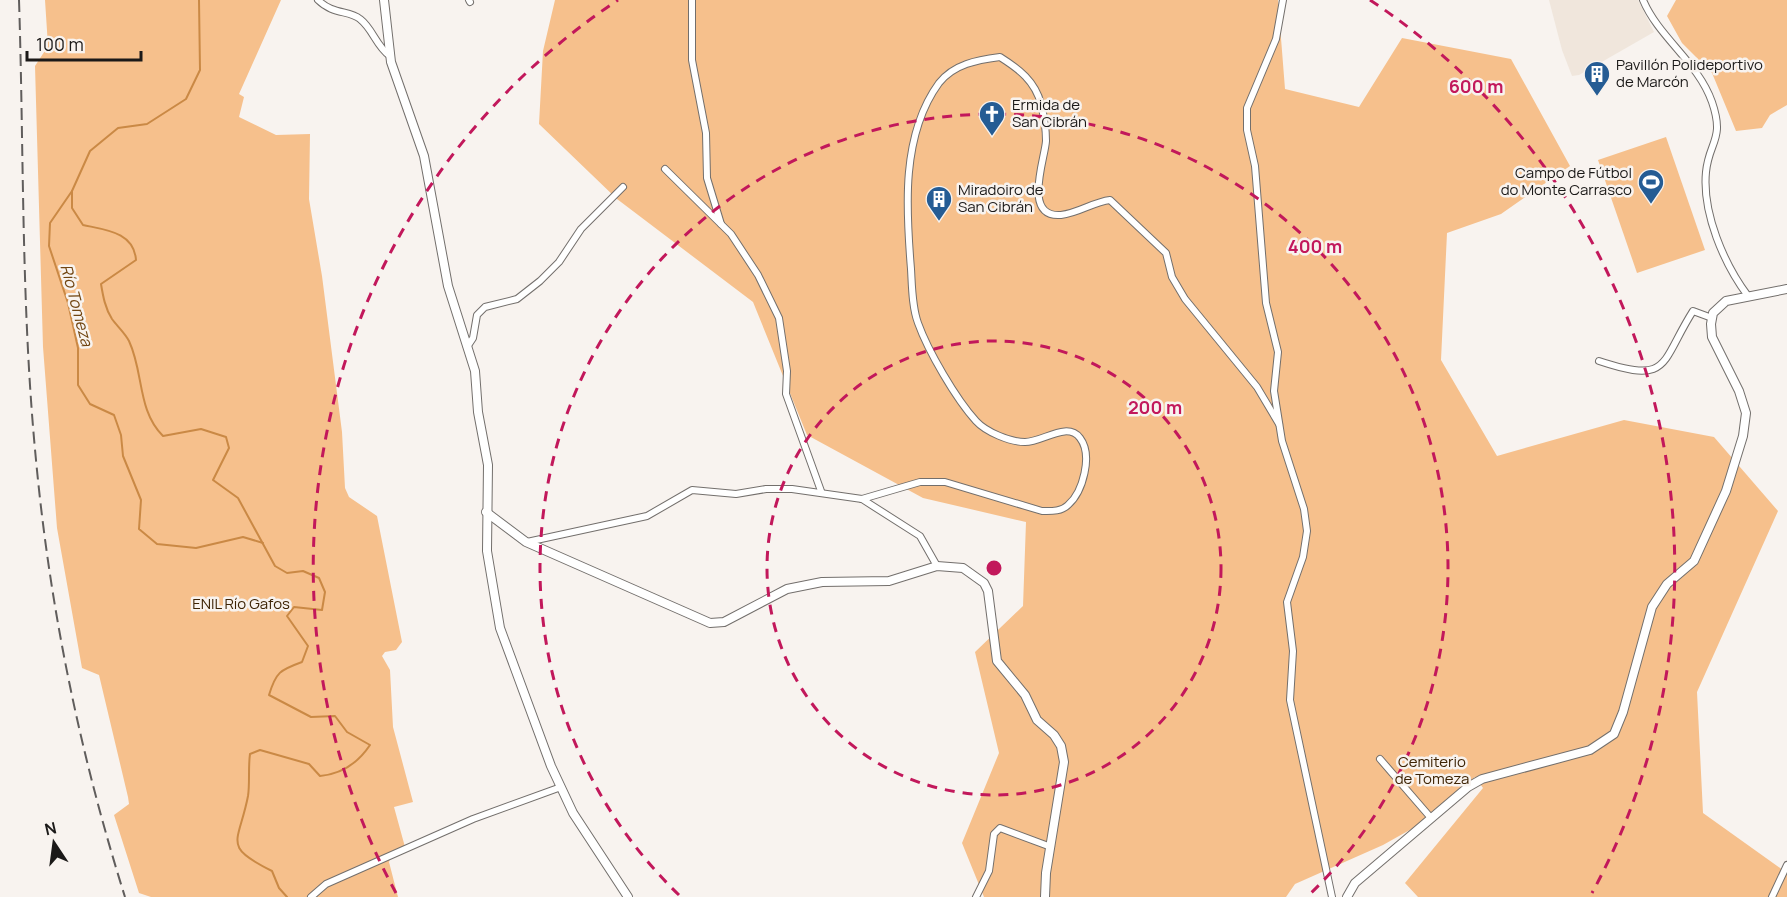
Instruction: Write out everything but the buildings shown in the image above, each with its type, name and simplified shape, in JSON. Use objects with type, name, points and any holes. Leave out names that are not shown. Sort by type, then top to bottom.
[{"type":"street","points":[[318,0],[340,14],[352,15],[362,20],[380,49],[390,56]]},
{"type":"street","points":[[384,0],[390,56],[422,149],[448,286],[475,371],[478,412],[488,465],[487,550],[500,628],[573,813],[628,897]]},
{"type":"street","points":[[692,0],[692,66],[706,133],[707,178],[721,224]]},
{"type":"street","points":[[1283,0],[1276,39],[1247,108],[1247,130],[1255,166],[1266,303],[1278,352],[1274,391],[1279,424],[1304,509],[1307,531],[1304,557],[1287,602],[1293,651],[1290,699],[1332,897]]},
{"type":"street","points":[[1642,0],[1668,39],[1690,63],[1711,99],[1718,123],[1716,141],[1706,171],[1706,197],[1722,252],[1731,272],[1748,296]]},
{"type":"street","points":[[862,499],[920,482],[945,482],[1042,511],[1056,511],[1068,506],[1085,469],[1087,451],[1080,438],[1073,432],[1062,432],[1040,440],[1024,442],[1001,436],[979,424],[963,406],[917,322],[906,213],[909,171],[920,122],[940,82],[969,61],[1000,57],[1026,74],[1040,101],[1046,142],[1039,173],[1038,192],[1042,205],[1050,213],[1061,215],[1096,202],[1110,200],[1124,210],[1166,252],[1172,277],[1185,299],[1257,387],[1279,424]]},
{"type":"street","points":[[666,168],[731,234],[758,275],[779,318],[787,372],[786,394],[821,491]]},
{"type":"street","points":[[467,347],[472,338],[477,315],[486,308],[517,299],[540,281],[559,262],[581,229],[623,188]]},
{"type":"street","points":[[1347,897],[1355,883],[1431,818],[1482,779],[1590,750],[1614,734],[1623,712],[1652,607],[1668,584],[1695,561],[1726,491],[1743,436],[1746,422],[1743,404],[1712,338],[1712,318],[1720,304],[1787,289]]},
{"type":"street","points":[[1599,361],[1636,372],[1654,368],[1669,357],[1693,311],[1712,318]]},
{"type":"street","points":[[526,542],[647,516],[692,490],[736,494],[766,489],[821,491],[862,499],[920,536],[937,566]]},
{"type":"street","points":[[486,512],[526,542],[710,623],[724,622],[787,589],[822,582],[889,581],[937,566],[963,568],[984,583],[991,604],[997,661],[1024,695],[1037,720],[1054,735],[1061,746],[1064,762],[1046,873],[1045,897]]},
{"type":"street","points":[[1380,759],[1431,818]]},
{"type":"street","points":[[310,897],[326,884],[473,819],[561,787]]},
{"type":"street","points":[[976,897],[988,871],[994,834],[1000,828],[1051,847]]},
{"type":"street","points":[[1772,897],[1787,865]]},
{"type":"shaded area","points":[[1549,0],[1638,0],[1654,32],[1579,75],[1572,76],[1562,50]]},
{"type":"green space","name":"ENIL Río Gafos","points":[[45,0],[281,0],[239,94],[244,97],[239,117],[276,135],[310,134],[309,199],[322,276],[342,432],[345,488],[349,497],[377,516],[402,642],[396,650],[385,652],[382,656],[390,670],[393,727],[413,802],[394,807],[405,847],[391,856],[389,862],[398,897],[151,897],[139,893],[114,815],[129,804],[128,797],[99,675],[82,668],[57,528],[43,347],[35,66],[48,46]]},
{"type":"green space","name":"Cemiterio de Tomeza","points":[[555,0],[1278,0],[1285,89],[1359,107],[1402,38],[1511,59],[1570,166],[1501,214],[1447,233],[1441,360],[1497,456],[1624,420],[1714,437],[1778,511],[1697,692],[1703,813],[1787,873],[1787,897],[1418,897],[1405,883],[1483,788],[1475,777],[1429,814],[1431,818],[1383,845],[1295,884],[1286,897],[984,897],[962,843],[999,753],[975,652],[1023,606],[1026,522],[923,498],[807,435],[753,302],[617,199],[539,124],[543,51]]},
{"type":"green space","points":[[1676,0],[1787,0],[1787,105],[1770,115],[1762,128],[1736,131],[1712,73],[1682,43],[1667,16]]},
{"type":"green space","name":"Campo de Fútbol do Monte Carrasco","points":[[1666,137],[1705,250],[1637,273],[1598,160]]},
{"type":"waterway","name":"Río Tomeza","points":[[199,0],[200,70],[186,99],[147,124],[118,128],[90,151],[72,191],[72,208],[83,225],[117,234],[130,243],[134,251],[136,260],[101,284],[110,315],[127,338],[134,353],[145,403],[155,426],[163,436],[201,429],[226,437],[229,448],[213,480],[238,498],[275,566],[287,573],[303,571],[319,578],[325,592],[322,610],[294,607],[287,616],[308,646],[302,662],[280,673],[269,695],[311,717],[335,716],[347,732],[370,745],[349,767],[320,776],[309,764],[260,750],[250,754],[248,796],[238,842],[245,855],[272,871],[279,888],[287,897]]},
{"type":"waterway","name":"Río Tomeza","points":[[72,191],[50,223],[49,246],[68,303],[78,348],[78,385],[90,404],[114,415],[121,435],[123,456],[141,500],[139,529],[157,544],[196,548],[243,537],[263,543]]},
{"type":"railway","points":[[19,0],[28,345],[42,516],[49,571],[69,681],[94,789],[125,897]]},
{"type":"place","name":"Pavillón Polideportivo de Marcón","points":[[1597,97]]},
{"type":"place","name":"Ermida de San Cibrán","points":[[992,137]]},
{"type":"place","name":"Campo de Fútbol do Monte Carrasco","points":[[1651,205]]},
{"type":"place","name":"Miradoiro de San Cibrán","points":[[939,222]]}]
